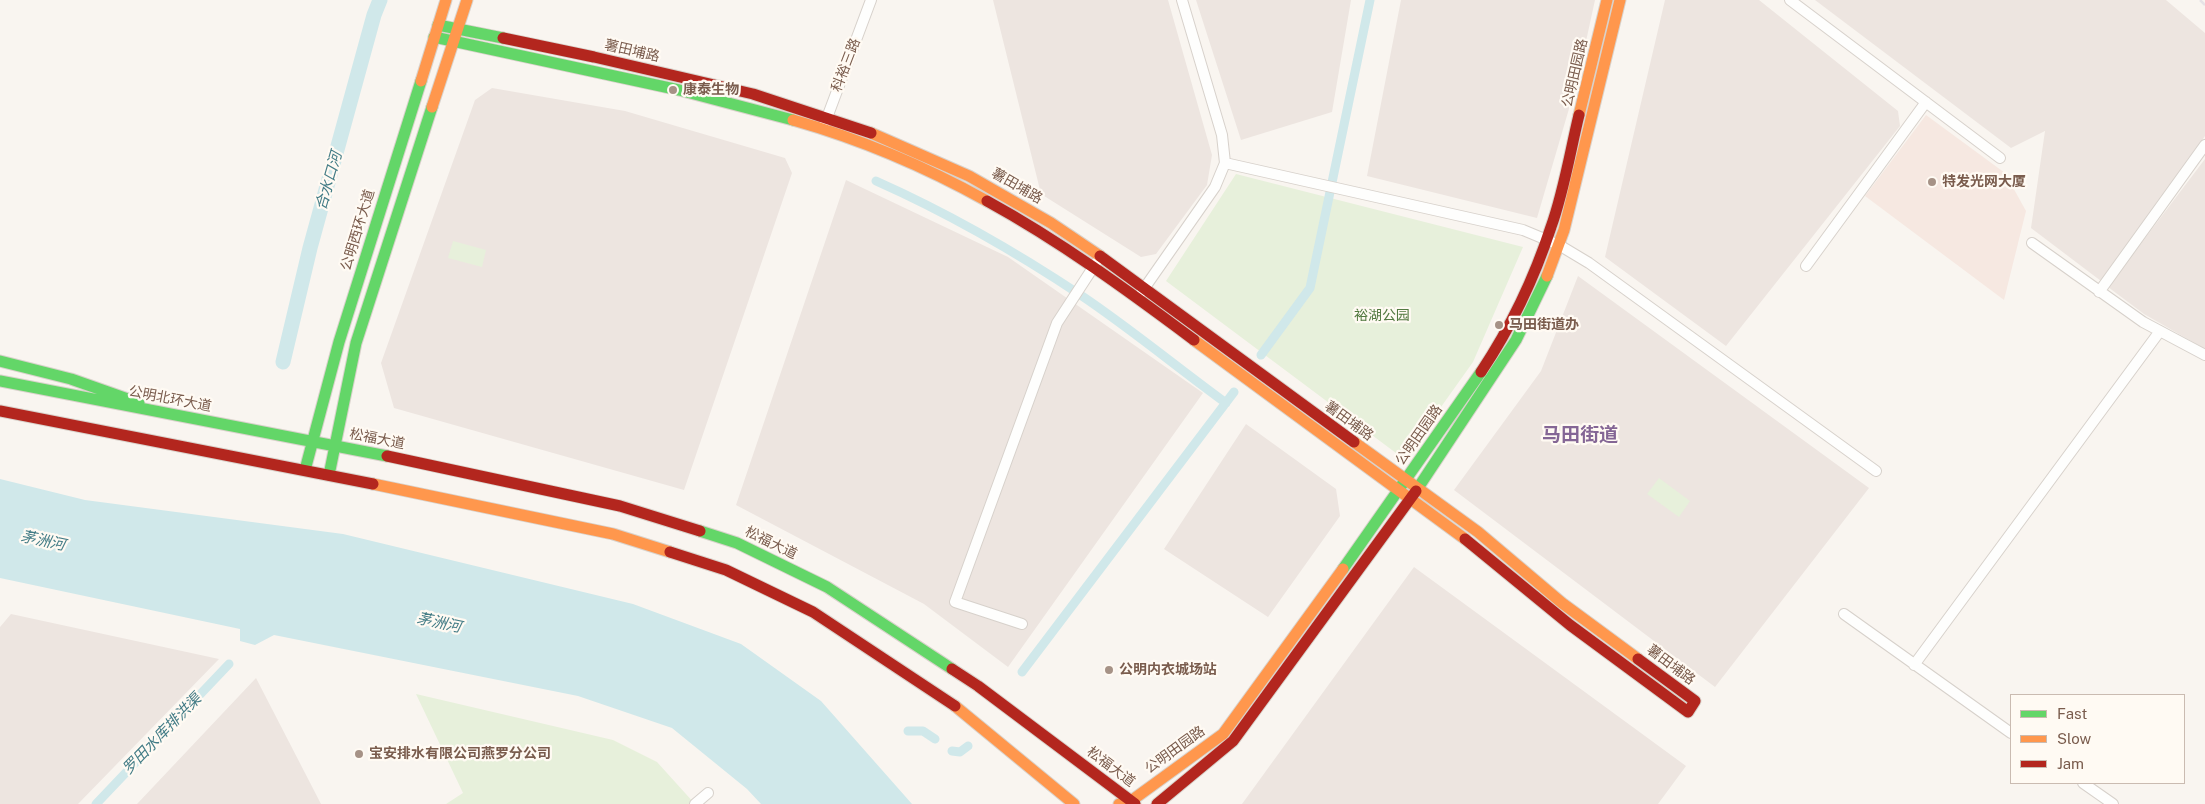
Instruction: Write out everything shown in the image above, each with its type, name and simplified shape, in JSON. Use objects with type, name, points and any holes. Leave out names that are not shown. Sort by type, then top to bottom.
[{"type":"street","name":"公明西环大道","points":[[305,470],[339,342],[446,0]]},
{"type":"street","points":[[329,475],[356,343],[467,0]]},
{"type":"street","name":"科裕三路","points":[[822,130],[871,0]]},
{"type":"street","points":[[1137,298],[1215,187],[1225,163],[1222,135],[1182,0]]},
{"type":"street","name":"公明田园路","points":[[1119,804],[1133,803],[1223,734],[1399,491],[1482,371],[1505,334],[1526,293],[1548,240],[1560,200],[1607,0]]},
{"type":"street","name":"公明田园路","points":[[1157,804],[1233,741],[1410,499],[1516,340],[1537,298],[1559,245],[1572,203],[1620,0]]},
{"type":"street","points":[[1790,0],[2000,158]]},
{"type":"street","name":"薯田埔路","points":[[434,37],[591,70],[750,107],[870,146],[963,188],[1045,234],[1094,266],[1470,542],[1554,613],[1688,712],[1695,701],[1562,603],[1478,532],[1101,256],[1051,223],[969,176],[875,134],[753,94],[594,57],[438,25]]},
{"type":"street","points":[[1806,266],[1926,102]]},
{"type":"street","points":[[2099,292],[2205,145]]},
{"type":"street","points":[[1225,163],[1524,230],[1559,245],[1589,263],[1876,471]]},
{"type":"street","points":[[2032,243],[2099,292],[2160,331],[2205,355]]},
{"type":"street","points":[[1022,624],[955,602],[1057,323],[1101,256]]},
{"type":"street","points":[[1914,665],[2160,331]]},
{"type":"street","points":[[0,361],[50,372],[94,385],[168,414]]},
{"type":"street","name":"公明北环大道","points":[[0,381],[334,446]]},
{"type":"street","points":[[0,411],[305,470],[613,534],[726,570],[813,612],[961,710],[1074,804]]},
{"type":"street","name":"松福大道","points":[[334,446],[620,506],[737,543],[827,587],[978,686],[1133,803]]},
{"type":"street","points":[[1844,614],[2010,732]]},
{"type":"street","points":[[2084,784],[2113,804]]},
{"type":"street","points":[[695,804],[708,793]]},
{"type":"shaded area","points":[[993,0],[1168,0],[1212,155],[1207,185],[1156,254],[1141,257],[1041,194]]},
{"type":"shaded area","points":[[1196,0],[1351,0],[1332,112],[1241,140]]},
{"type":"shaded area","points":[[1401,0],[1595,0],[1578,78],[1537,218],[1367,176]]},
{"type":"shaded area","points":[[1665,0],[1759,0],[1898,111],[1900,126],[1726,346],[1605,257]]},
{"type":"shaded area","points":[[1815,0],[2166,0],[2205,33],[2205,136],[2101,281],[2031,228],[2045,131],[2011,148]]},
{"type":"shaded area","points":[[492,88],[625,111],[785,158],[792,173],[684,490],[394,408],[381,363],[475,100]]},
{"type":"shaded area","points":[[1926,115],[2005,173],[2026,211],[2004,300],[1865,196]]},
{"type":"shaded area","points":[[2205,159],[2205,349],[2144,314],[2108,287]]},
{"type":"shaded area","points":[[846,180],[1008,257],[1203,393],[1008,667],[924,604],[736,505]]},
{"type":"shaded area","points":[[1578,276],[1869,488],[1715,687],[1454,490],[1541,371]]},
{"type":"shaded area","points":[[1246,424],[1336,489],[1340,516],[1268,617],[1164,549]]},
{"type":"shaded area","points":[[1414,567],[1686,766],[1658,804],[1242,804]]},
{"type":"shaded area","points":[[11,614],[219,659],[78,804],[0,804],[0,627]]},
{"type":"shaded area","points":[[256,678],[321,804],[137,804]]},
{"type":"green space","name":"裕湖公园","points":[[1236,174],[1523,247],[1473,362],[1404,459],[1166,281]]},
{"type":"green space","points":[[453,241],[486,250],[482,267],[448,258]]},
{"type":"green space","points":[[1659,478],[1690,501],[1679,517],[1647,494]]},
{"type":"green space","points":[[416,694],[613,740],[657,762],[695,804],[446,804],[463,793]]},
{"type":"water","name":"茅洲河","points":[[0,479],[85,500],[343,534],[633,604],[741,644],[821,701],[912,804],[761,804],[747,789],[672,728],[578,696],[274,635],[255,645],[240,641],[240,629],[0,578]]},
{"type":"waterway","name":"合水口河","points":[[283,362],[310,248],[374,15],[380,0]]},
{"type":"waterway","points":[[1261,355],[1310,288],[1370,0]]},
{"type":"waterway","points":[[876,181],[955,220],[1057,280],[1118,322],[1226,403]]},
{"type":"waterway","points":[[1022,672],[1234,392]]},
{"type":"waterway","name":"罗田水库排洪渠","points":[[96,804],[229,664]]},
{"type":"waterway","points":[[908,731],[923,731],[935,739]]},
{"type":"waterway","points":[[952,751],[960,752],[968,746]]},
{"type":"railway","points":[[2200,0],[2205,5]]},
{"type":"traffic: fast","points":[[438,25],[503,38]]},
{"type":"traffic: fast","points":[[434,37],[679,90],[793,120]]},
{"type":"traffic: fast","points":[[305,470],[339,342],[421,81]]},
{"type":"traffic: fast","points":[[329,475],[356,343],[432,107]]},
{"type":"traffic: fast","points":[[1416,491],[1516,340],[1547,276]]},
{"type":"traffic: fast","points":[[0,361],[71,379],[139,403]]},
{"type":"traffic: fast","points":[[1343,569],[1481,372]]},
{"type":"traffic: fast","points":[[0,381],[387,456]]},
{"type":"traffic: fast","points":[[700,531],[737,543],[827,587],[952,669]]},
{"type":"traffic: slow","points":[[421,81],[446,0]]},
{"type":"traffic: slow","points":[[432,107],[467,0]]},
{"type":"traffic: slow","points":[[1579,115],[1607,0]]},
{"type":"traffic: slow","points":[[1547,276],[1564,230],[1620,0]]},
{"type":"traffic: slow","points":[[793,120],[843,136],[892,155],[987,201]]},
{"type":"traffic: slow","points":[[871,133],[969,176],[1051,223],[1100,256]]},
{"type":"traffic: slow","points":[[1194,340],[1465,539]]},
{"type":"traffic: slow","points":[[1354,442],[1478,532],[1562,603],[1638,659]]},
{"type":"traffic: slow","points":[[373,484],[613,534],[670,552]]},
{"type":"traffic: slow","points":[[1119,804],[1131,801],[1223,734],[1343,569]]},
{"type":"traffic: slow","points":[[955,706],[1074,804]]},
{"type":"traffic: jam","points":[[503,38],[753,94],[871,133]]},
{"type":"traffic: jam","points":[[1481,372],[1512,320],[1544,246],[1560,200],[1579,115]]},
{"type":"traffic: jam","points":[[987,201],[1067,249],[1194,340]]},
{"type":"traffic: jam","points":[[1100,256],[1354,442]]},
{"type":"traffic: jam","points":[[0,411],[373,484]]},
{"type":"traffic: jam","points":[[387,456],[620,506],[700,531]]},
{"type":"traffic: jam","points":[[1157,804],[1233,741],[1416,491]]},
{"type":"traffic: jam","points":[[1465,539],[1570,625],[1688,712],[1695,701],[1638,659]]},
{"type":"traffic: jam","points":[[670,552],[726,570],[813,612],[955,706]]},
{"type":"traffic: jam","points":[[952,669],[978,686],[1135,804]]},
{"type":"place","name":"康泰生物","points":[[673,90]]},
{"type":"place","name":"特发光网大厦","points":[[1932,182]]},
{"type":"place","name":"马田街道办","points":[[1499,325]]},
{"type":"place","name":"公明内衣城场站","points":[[1109,670]]},
{"type":"place","name":"宝安排水有限公司燕罗分公司","points":[[359,754]]},
{"type":"district","name":"马田街道","points":[[1580,435]]}]
